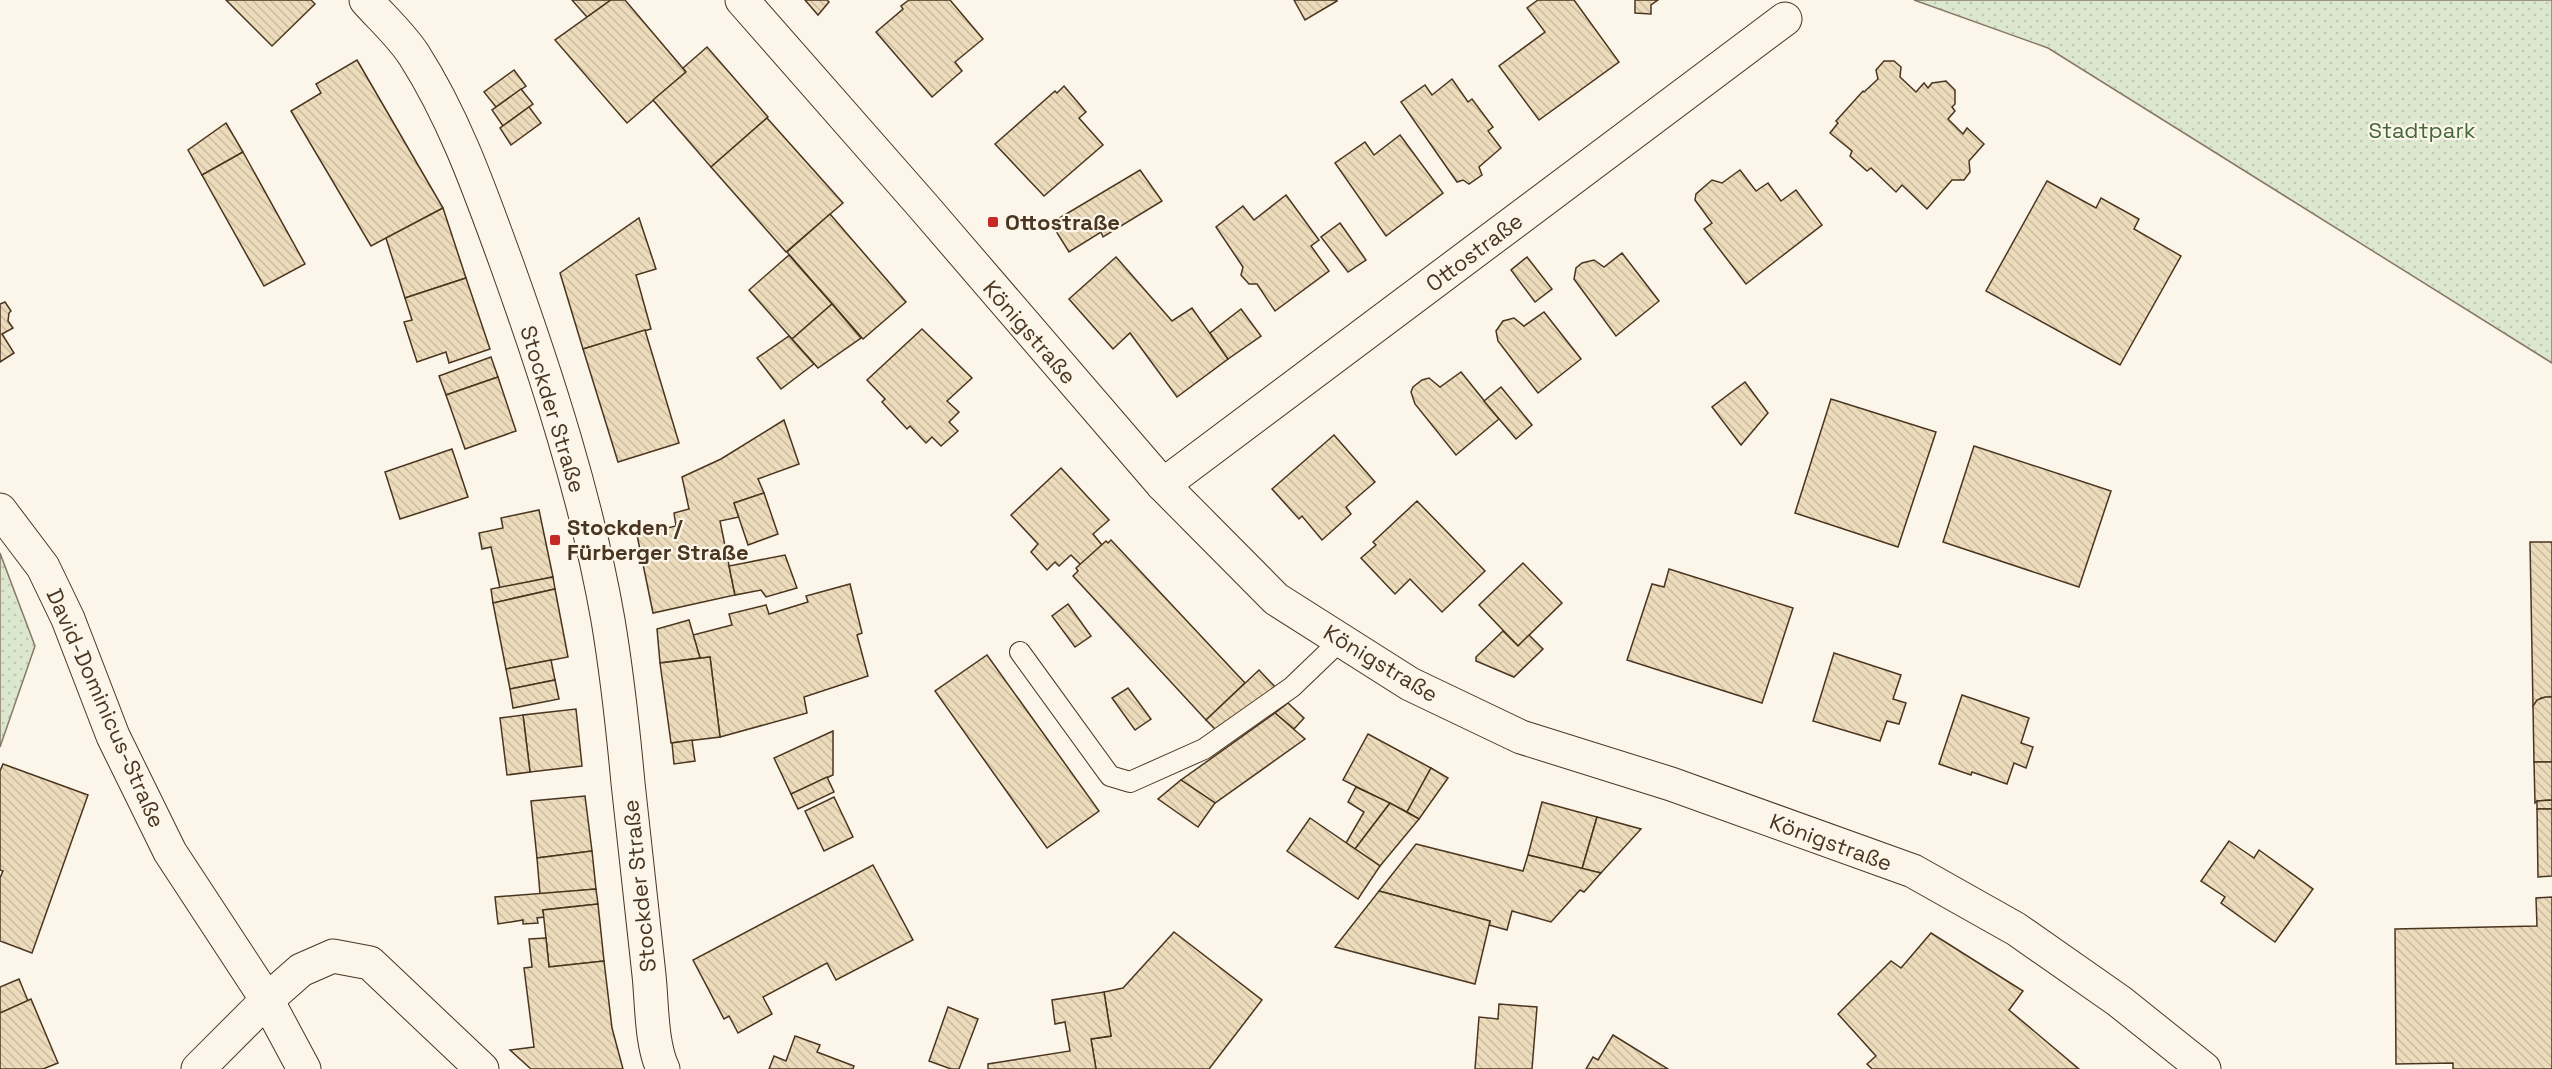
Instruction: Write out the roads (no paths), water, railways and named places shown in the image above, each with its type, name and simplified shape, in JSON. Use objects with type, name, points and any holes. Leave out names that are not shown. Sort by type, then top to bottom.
[{"type":"street","name":"Stockder Straße","points":[[366,0],[412,52],[438,94],[455,130],[479,188],[549,389],[588,529],[608,619],[617,683],[658,1058],[663,1069]]},
{"type":"street","name":"Königstraße","points":[[742,0],[896,174],[1163,485],[1276,599],[1410,684],[1521,737],[1671,784],[1913,872],[2016,929],[2119,1001],[2205,1069]]},
{"type":"street","name":"Ottostraße","points":[[1163,485],[1785,19]]},
{"type":"street","name":"David-Dominicus-Straße","points":[[2,513],[43,567],[68,619],[113,736],[170,852],[267,1000],[304,1069]]},
{"type":"street","points":[[198,1069],[267,1000],[302,970],[333,956],[370,963],[482,1069]]},
{"type":"lane","points":[[1020,652],[1110,776],[1130,782],[1213,743],[1292,687],[1341,640]]},
{"type":"place","name":"Ottostraße","points":[[993,222]]},
{"type":"place","name":"Stockden / Fürberger Straße","points":[[555,540]]},
{"type":"park label","name":"Stadtpark","points":[[2422,130]]}]
